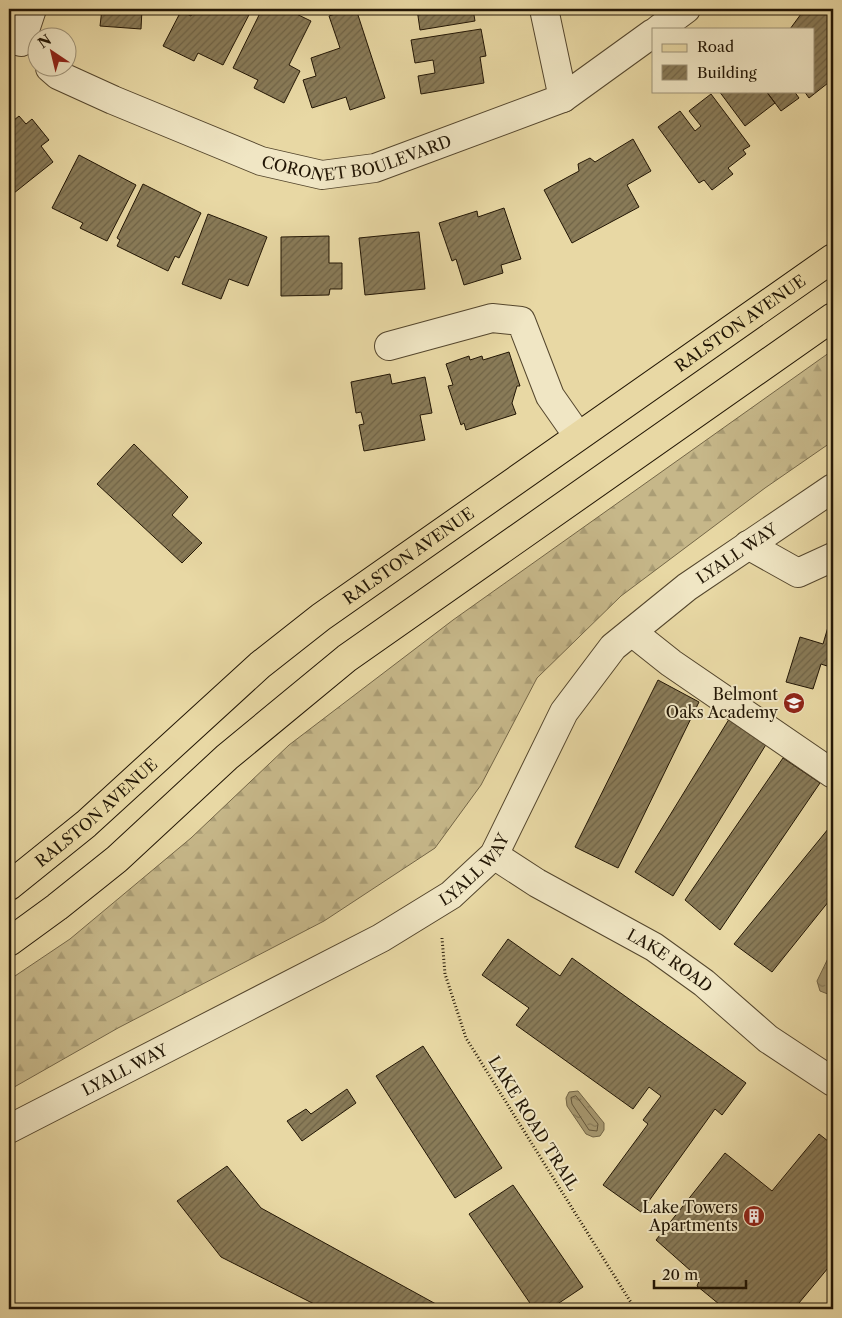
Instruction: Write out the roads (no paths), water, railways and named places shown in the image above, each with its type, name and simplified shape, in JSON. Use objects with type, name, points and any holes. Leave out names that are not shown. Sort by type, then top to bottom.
[{"type":"main road","name":"RALSTON AVENUE","points":[[9,886],[29,872],[86,824],[260,665],[386,570],[833,258]]},
{"type":"main road","points":[[9,942],[117,859],[226,757],[347,658],[833,316]]},
{"type":"street","points":[[23,50],[32,9]]},
{"type":"street","points":[[544,9],[563,98]]},
{"type":"street","points":[[660,28],[686,9]]},
{"type":"street","name":"CORONET BOULEVARD","points":[[65,78],[261,161],[322,174],[375,168],[563,98],[652,34]]},
{"type":"street","points":[[388,346],[492,318],[521,321],[550,396],[578,436]]},
{"type":"street","name":"LYALL WAY","points":[[9,1129],[381,938],[451,895],[494,855],[564,712],[613,647],[687,587],[833,488]]},
{"type":"street","points":[[748,545],[798,574],[833,557]]},
{"type":"street","points":[[632,632],[671,663],[833,774]]},
{"type":"street","name":"LAKE ROAD","points":[[494,855],[537,884],[654,947],[704,983],[768,1039],[833,1082]]},
{"type":"water","points":[[833,948],[833,996],[820,991],[817,981]]},
{"type":"water","points":[[578,1091],[604,1123],[604,1130],[600,1136],[593,1137],[586,1134],[567,1106],[566,1098],[569,1092]]},
{"type":"place","name":"Belmont Oaks Academy","points":[[794,703]]},
{"type":"place","name":"Lake Towers Apartments","points":[[754,1216]]}]
